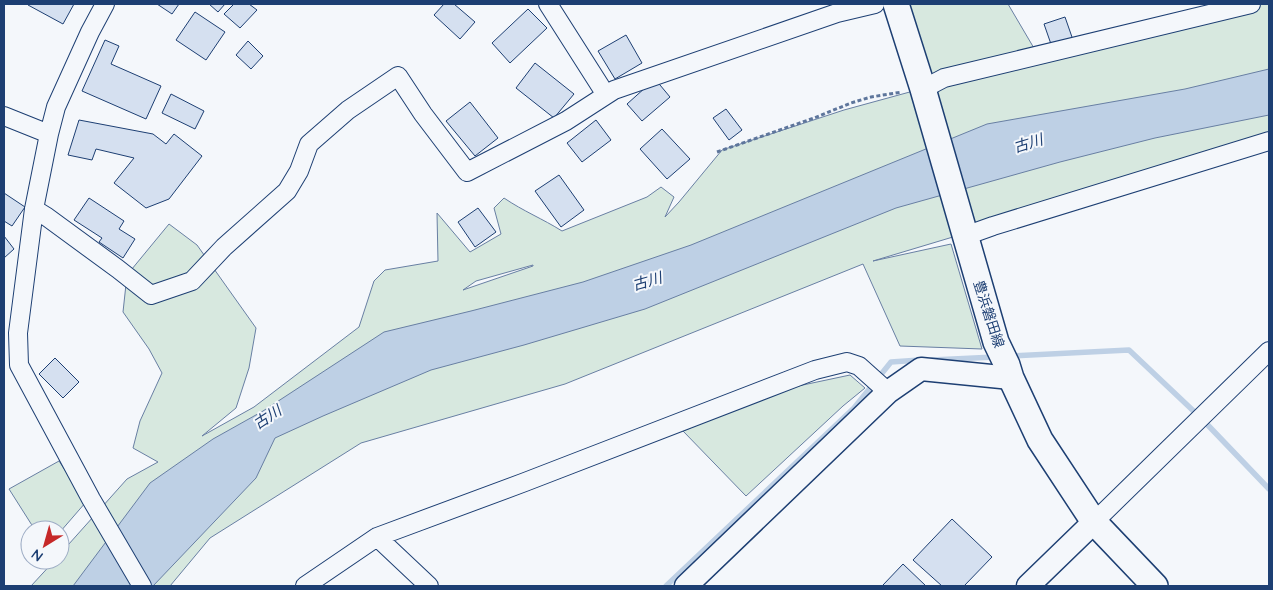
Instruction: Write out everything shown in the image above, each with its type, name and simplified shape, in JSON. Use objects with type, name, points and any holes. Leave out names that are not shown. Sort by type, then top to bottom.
[{"type":"main road","name":"豊浜磐田線","points":[[896,4],[996,342],[1009,372],[1040,440],[1094,522],[1155,586]]},
{"type":"street","points":[[105,4],[90,32],[56,107],[49,134],[34,209],[18,332],[19,365],[91,499],[142,586]]},
{"type":"street","points":[[548,4],[606,95]]},
{"type":"street","points":[[34,209],[152,295],[192,280],[224,246],[287,191],[299,171],[309,144],[348,110],[398,76],[423,114],[467,172],[566,121],[614,90],[828,16],[874,4]]},
{"type":"street","points":[[922,89],[944,78],[1251,4]]},
{"type":"street","points":[[4,116],[49,134]]},
{"type":"street","points":[[965,236],[1269,141]]},
{"type":"street","points":[[1028,586],[1269,351]]},
{"type":"street","points":[[305,586],[377,536],[525,482],[815,370],[847,362],[859,366],[888,392]]},
{"type":"street","points":[[686,586],[888,392],[921,369],[1009,372]]},
{"type":"street","points":[[377,536],[429,586]]},
{"type":"path","points":[[717,152],[870,96],[922,89]]},
{"type":"shaded area","points":[[906,4],[1008,4],[1038,55],[1254,4],[1269,4],[1269,142],[873,261],[951,244],[982,349],[900,346],[863,264],[565,384],[361,443],[210,538],[170,586],[31,586],[46,570],[70,570],[70,543],[127,479],[158,462],[133,448],[140,421],[162,373],[149,349],[123,312],[127,275],[169,224],[197,245],[256,328],[249,368],[236,408],[202,436],[254,407],[359,327],[374,281],[385,270],[438,261],[437,213],[470,252],[501,234],[494,208],[504,198],[562,231],[647,197],[661,187],[674,197],[665,217],[722,150],[844,110],[928,87]],"holes":[[[533,265],[533,266],[463,290],[476,281]]]},
{"type":"shaded area","points":[[850,375],[865,388],[746,496],[683,431],[784,389]]},
{"type":"shaded area","points":[[59,461],[86,502],[70,520],[29,520],[9,489]]},
{"type":"water","name":"古川","points":[[1269,69],[1269,115],[1155,138],[1060,162],[896,208],[645,309],[431,370],[323,416],[275,438],[256,478],[153,586],[73,586],[150,483],[213,439],[263,411],[384,332],[583,282],[691,245],[987,124],[1185,89]]},
{"type":"building","points":[[29,4],[74,4],[63,24]]},
{"type":"building","points":[[157,4],[179,4],[172,14]]},
{"type":"building","points":[[209,4],[225,4],[218,12]]},
{"type":"building","points":[[234,4],[249,4],[257,10],[240,28],[224,14]]},
{"type":"building","points":[[444,4],[454,4],[475,22],[460,39],[434,15]]},
{"type":"building","points":[[528,9],[547,28],[510,63],[492,43]]},
{"type":"building","points":[[195,12],[225,32],[206,60],[176,40]]},
{"type":"building","points":[[1065,17],[1073,40],[1052,47],[1044,24]]},
{"type":"building","points":[[626,35],[642,63],[615,79],[598,51]]},
{"type":"building","points":[[105,40],[119,46],[111,64],[161,86],[146,119],[82,91]]},
{"type":"building","points":[[248,41],[263,56],[251,69],[236,55]]},
{"type":"building","points":[[535,63],[574,94],[554,118],[516,88]]},
{"type":"building","points":[[655,79],[670,97],[642,121],[627,104]]},
{"type":"building","points":[[171,94],[204,111],[195,129],[162,113]]},
{"type":"building","points":[[470,102],[498,138],[475,156],[446,121]]},
{"type":"building","points":[[726,109],[742,130],[729,140],[713,118]]},
{"type":"building","points":[[79,120],[153,134],[166,144],[174,134],[202,156],[169,199],[146,208],[114,183],[134,158],[96,149],[92,160],[68,155]]},
{"type":"building","points":[[596,120],[611,140],[582,162],[567,143]]},
{"type":"building","points":[[662,129],[690,159],[667,179],[640,149]]},
{"type":"building","points":[[559,175],[584,210],[561,227],[535,191]]},
{"type":"building","points":[[4,193],[25,207],[12,226],[4,221]]},
{"type":"building","points":[[89,198],[124,221],[119,229],[135,239],[123,258],[99,242],[102,238],[74,220]]},
{"type":"building","points":[[478,208],[496,232],[475,247],[458,222]]},
{"type":"building","points":[[4,236],[14,249],[4,258]]},
{"type":"building","points":[[55,358],[79,382],[63,398],[39,374]]},
{"type":"building","points":[[952,519],[992,557],[964,586],[942,586],[913,560]]},
{"type":"building","points":[[903,564],[926,586],[884,586]]},
{"type":"waterway","points":[[1009,356],[1129,350],[1202,419],[1269,489]]},
{"type":"waterway","points":[[932,360],[995,357]]},
{"type":"waterway","points":[[666,586],[854,408],[891,362],[920,360]]}]
